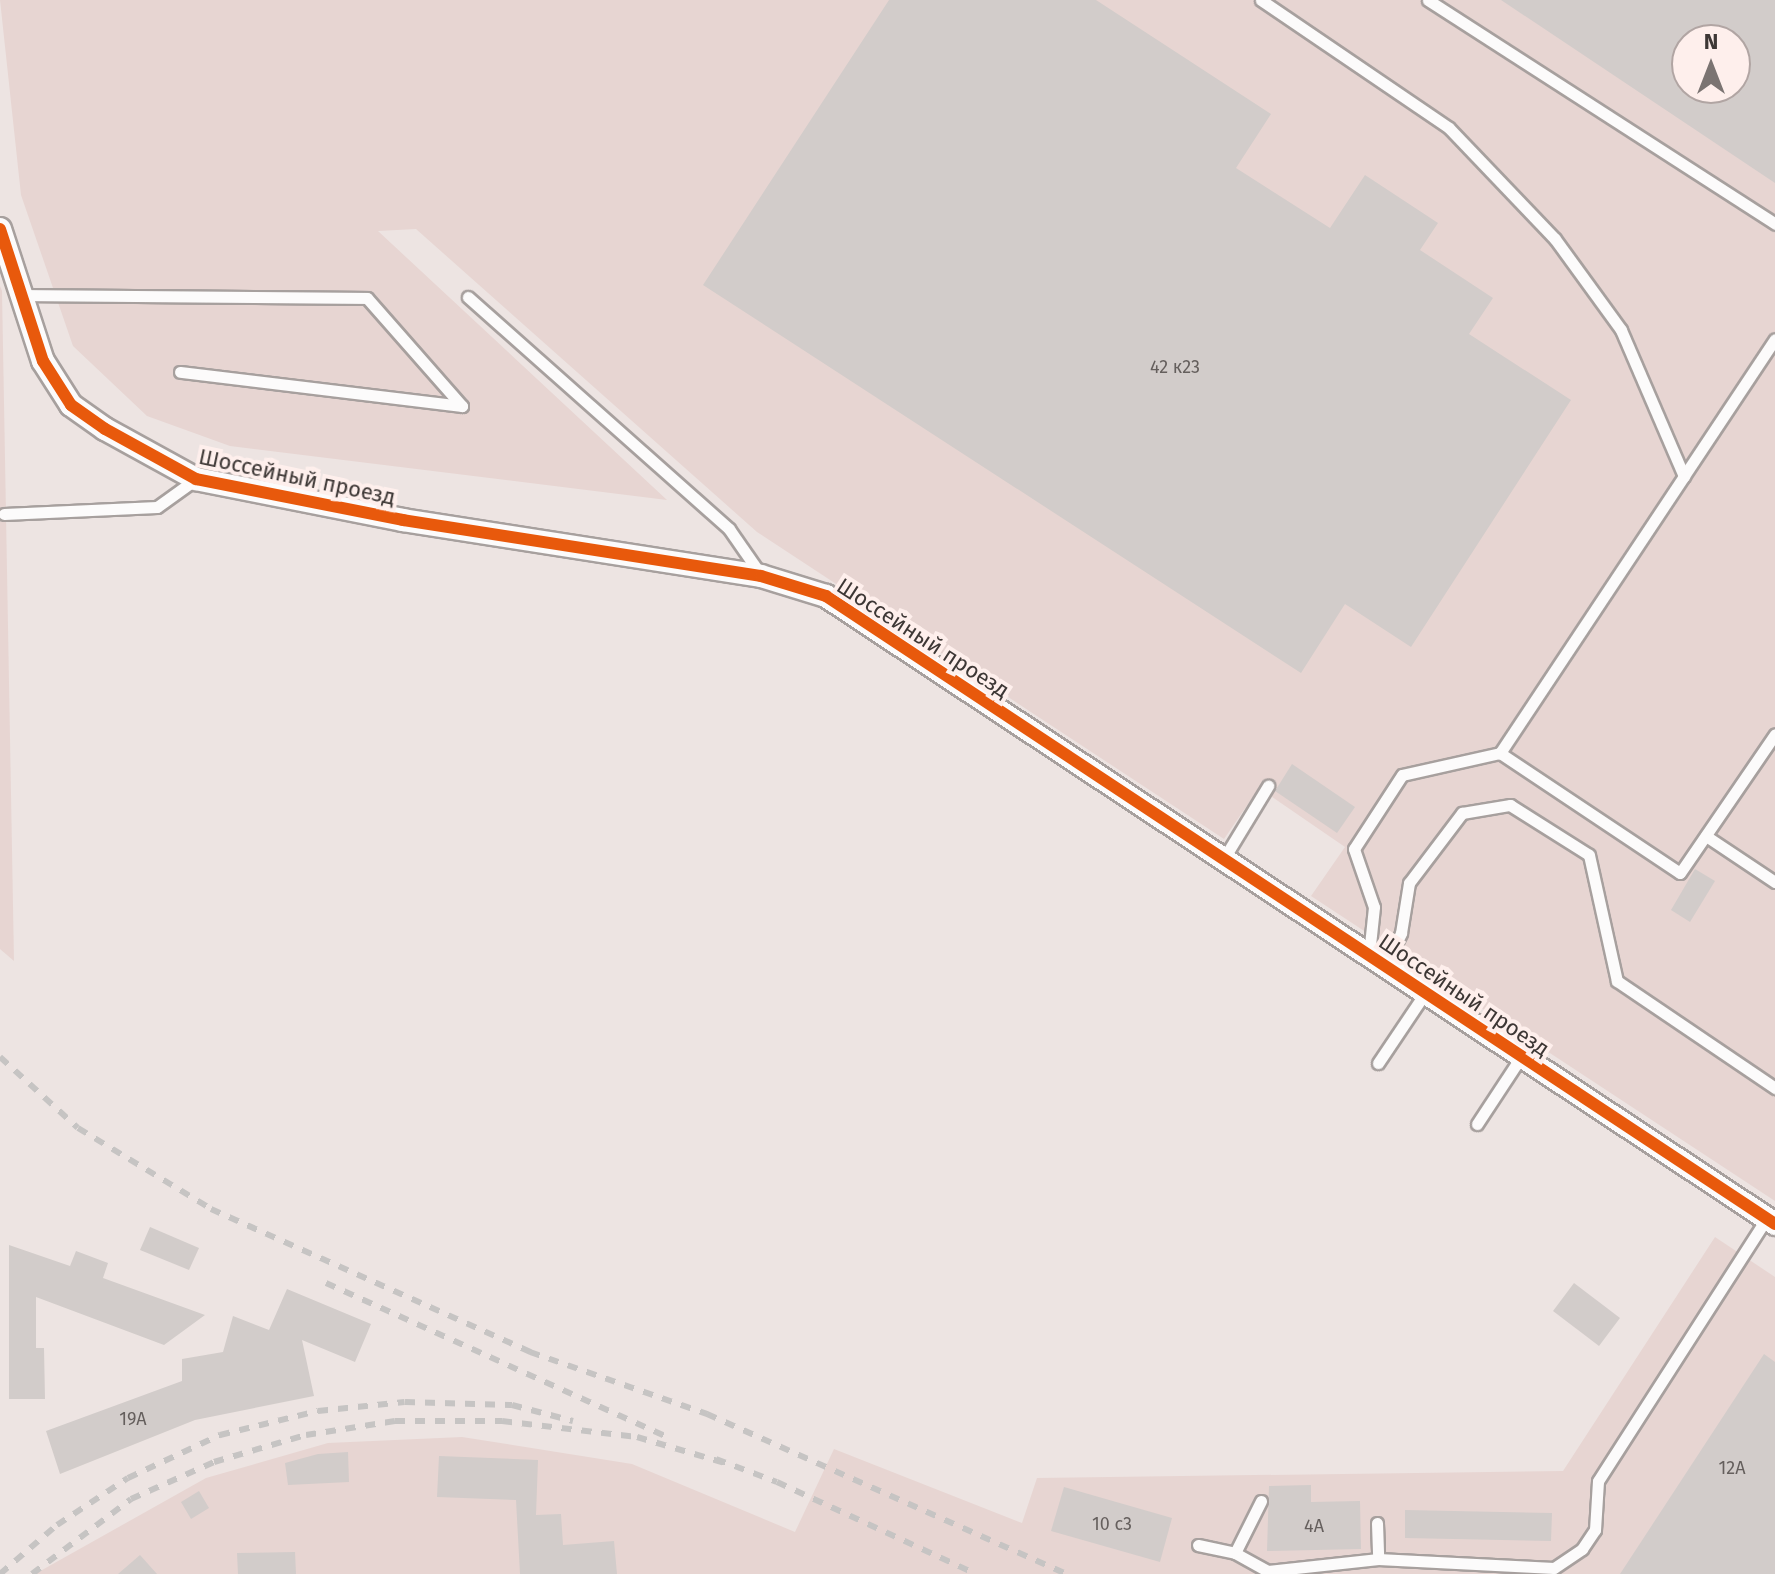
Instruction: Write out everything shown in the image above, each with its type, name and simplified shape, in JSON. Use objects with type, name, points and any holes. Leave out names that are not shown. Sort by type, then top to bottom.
[{"type":"street","name":"Шоссейный проезд","points":[[0,229],[43,361],[71,405],[105,429],[196,479],[403,520],[761,576],[826,596],[1771,1222]]},
{"type":"lane","points":[[1261,0],[1449,128],[1555,239],[1621,330],[1684,476]]},
{"type":"lane","points":[[1428,0],[1775,224]]},
{"type":"lane","points":[[21,295],[367,298],[462,406],[180,372]]},
{"type":"lane","points":[[468,297],[729,529],[761,576]]},
{"type":"lane","points":[[1365,952],[1370,946],[1374,907],[1354,849],[1402,775],[1500,753],[1775,339]]},
{"type":"lane","points":[[4,514],[157,507],[196,479]]},
{"type":"lane","points":[[1500,753],[1680,873],[1775,734]]},
{"type":"lane","points":[[1223,860],[1268,786]]},
{"type":"lane","points":[[1385,966],[1401,933],[1409,883],[1462,813],[1510,805],[1589,855],[1617,981],[1775,1088]]},
{"type":"lane","points":[[1706,836],[1775,882]]},
{"type":"lane","points":[[1378,1063],[1425,993]]},
{"type":"lane","points":[[1477,1124],[1521,1057]]},
{"type":"lane","points":[[1198,1545],[1235,1553],[1268,1571],[1378,1559],[1554,1568],[1582,1549],[1595,1530],[1598,1481],[1771,1222]]},
{"type":"lane","points":[[1235,1553],[1261,1501]]},
{"type":"lane","points":[[1377,1523],[1378,1559]]},
{"type":"shaded area","points":[[0,0],[1775,0],[1775,1201],[1311,896],[1345,847],[1259,788],[1224,839],[757,532],[416,229],[378,231],[667,500],[230,446],[147,416],[73,346],[21,195]]},
{"type":"shaded area","points":[[0,286],[2,291],[14,961],[0,949]]},
{"type":"shaded area","points":[[1715,1237],[1775,1277],[1775,1574],[35,1574],[206,1478],[328,1443],[462,1437],[632,1464],[795,1532],[834,1449],[1022,1523],[1037,1478],[1563,1471]]},
{"type":"building","points":[[889,0],[1096,0],[1271,114],[1236,168],[1330,228],[1365,175],[1438,223],[1420,250],[1493,298],[1469,334],[1571,400],[1411,647],[1345,604],[1301,673],[703,285]]},
{"type":"building","points":[[1501,0],[1775,0],[1775,183]]},
{"type":"building","points":[[1292,764],[1355,807],[1337,833],[1275,791]]},
{"type":"building","points":[[1695,869],[1715,881],[1690,922],[1671,910]]},
{"type":"building","points":[[150,1227],[199,1248],[189,1270],[140,1250]]},
{"type":"building","points":[[9,1245],[70,1266],[76,1251],[108,1263],[103,1278],[205,1315],[164,1345],[36,1297],[36,1348],[44,1348],[45,1399],[9,1399]]},
{"type":"building","points":[[1574,1283],[1620,1318],[1599,1346],[1553,1311]]},
{"type":"building","points":[[287,1289],[371,1324],[355,1362],[302,1340],[314,1396],[195,1420],[60,1474],[46,1431],[182,1381],[182,1359],[223,1352],[233,1316],[269,1330]]},
{"type":"building","points":[[1764,1354],[1775,1362],[1775,1574],[1620,1574]]},
{"type":"building","points":[[348,1452],[349,1482],[288,1485],[285,1463],[318,1454]]},
{"type":"building","points":[[439,1456],[538,1460],[536,1515],[561,1514],[563,1545],[614,1541],[617,1574],[520,1574],[516,1500],[437,1497]]},
{"type":"building","points":[[1311,1485],[1311,1502],[1360,1501],[1361,1549],[1267,1551],[1269,1486]]},
{"type":"building","points":[[1064,1487],[1172,1518],[1160,1562],[1051,1531]]},
{"type":"building","points":[[199,1491],[209,1508],[191,1519],[181,1502]]},
{"type":"building","points":[[1405,1510],[1552,1513],[1551,1541],[1405,1538]]},
{"type":"building","points":[[295,1552],[296,1574],[238,1574],[237,1553]]},
{"type":"building","points":[[140,1555],[157,1574],[118,1574]]},
{"type":"railway","points":[[0,1057],[78,1128],[211,1209],[530,1352],[707,1414],[1066,1574]]},
{"type":"railway","points":[[326,1283],[665,1436]]},
{"type":"railway","points":[[0,1574],[57,1525],[128,1478],[220,1435],[318,1411],[405,1402],[512,1405],[573,1421]]},
{"type":"railway","points":[[32,1574],[131,1499],[214,1462],[306,1435],[395,1421],[502,1421],[637,1437],[725,1463]]},
{"type":"railway","points":[[716,1459],[777,1482],[976,1574]]},
{"type":"cycle path","points":[[0,229],[43,361],[71,405],[105,429],[196,479],[403,520],[761,576],[826,596],[1775,1224]]}]
